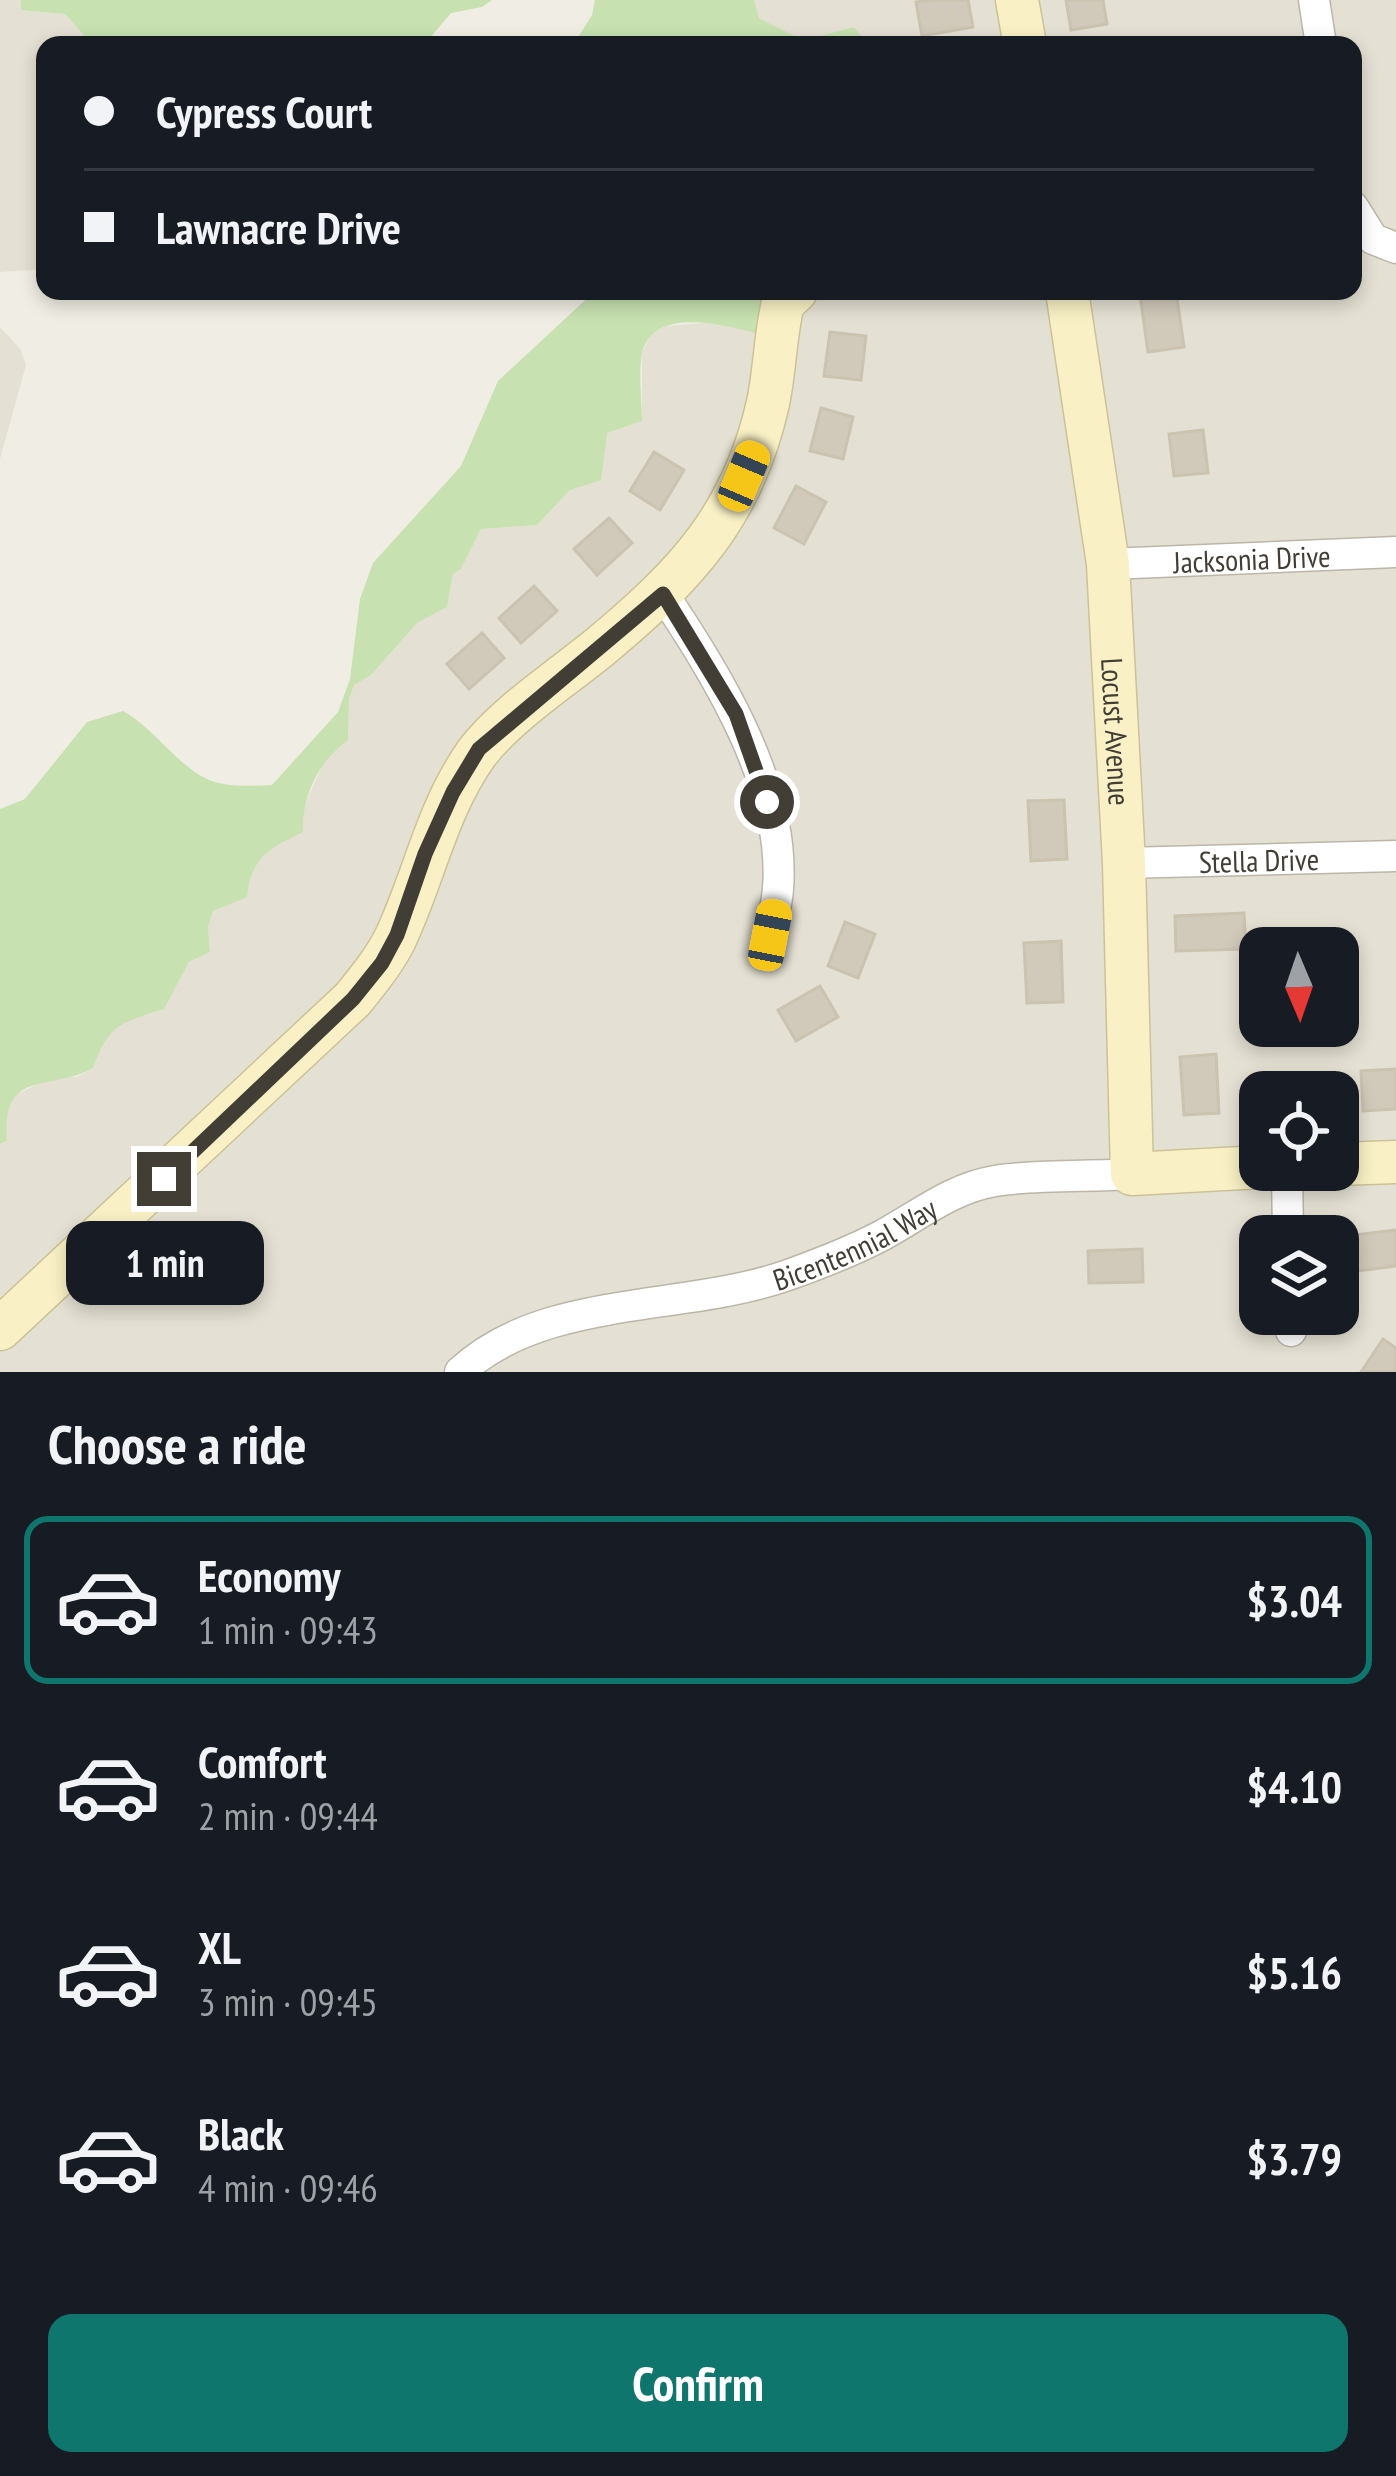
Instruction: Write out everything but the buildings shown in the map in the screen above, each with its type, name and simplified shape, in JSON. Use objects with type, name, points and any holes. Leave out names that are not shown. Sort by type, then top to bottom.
[{"type":"street","points":[[1017,0],[1023,36]]},
{"type":"street","points":[[1314,0],[1320,36]]},
{"type":"street","points":[[1362,221],[1373,239],[1396,248]]},
{"type":"street","points":[[0,1329],[353,999],[397,935],[434,833],[479,749],[663,594],[730,508],[757,445],[786,300]]},
{"type":"street","name":"Locust Avenue","points":[[1068,300],[1108,565],[1124,863],[1132,1174]]},
{"type":"street","name":"Jacksonia Drive","points":[[1108,565],[1396,552]]},
{"type":"street","points":[[663,594],[736,714],[767,802],[778,888],[770,935]]},
{"type":"street","name":"Stella Drive","points":[[1124,863],[1396,856]]},
{"type":"street","points":[[1359,1163],[1396,1162]]},
{"type":"street","name":"Bicentennial Way","points":[[460,1372],[482,1351],[516,1334],[594,1313],[719,1293],[785,1276],[878,1238],[949,1196],[994,1181],[1239,1168]]},
{"type":"shaded area","points":[[0,0],[21,0],[22,10],[65,14],[83,36],[36,36],[36,270],[0,272]]},
{"type":"shaded area","points":[[754,0],[1396,0],[1396,1372],[0,1372],[0,1144],[7,1141],[5,1116],[15,1095],[52,1077],[77,1077],[93,1068],[102,1043],[117,1024],[164,1009],[189,962],[210,952],[208,927],[213,910],[249,878],[261,853],[302,811],[327,755],[348,739],[354,684],[371,675],[417,623],[447,607],[453,574],[461,569],[481,529],[537,525],[570,490],[607,433],[642,421],[642,353],[651,333],[666,326],[714,322],[768,336],[794,300],[1362,300],[1362,36],[862,36],[854,27],[795,36],[759,18]]},
{"type":"shaded area","points":[[0,327],[21,350],[26,365],[0,459]]},
{"type":"green space","points":[[21,0],[492,0],[482,7],[451,13],[432,36],[83,36],[65,14],[21,10]]},
{"type":"green space","points":[[595,0],[754,0],[759,18],[795,36],[579,36]]},
{"type":"green space","points":[[854,27],[862,36],[819,36]]},
{"type":"green space","points":[[585,300],[795,300],[768,337],[696,322],[661,328],[649,338],[641,362],[642,421],[607,433],[601,480],[570,490],[537,525],[481,529],[461,569],[453,574],[447,607],[417,623],[371,675],[354,685],[348,740],[314,780],[305,805],[303,832],[264,855],[253,872],[247,897],[213,911],[208,927],[210,952],[189,962],[164,1009],[111,1033],[93,1068],[20,1092],[7,1118],[7,1141],[0,1144],[0,809],[25,799],[87,722],[123,711],[205,778],[229,785],[272,785],[338,712],[350,679],[360,599],[373,563],[461,466],[498,381]]},
{"type":"route","points":[[164,1179],[353,999],[382,963],[453,792],[479,749],[663,594],[736,714],[767,802]]}]
